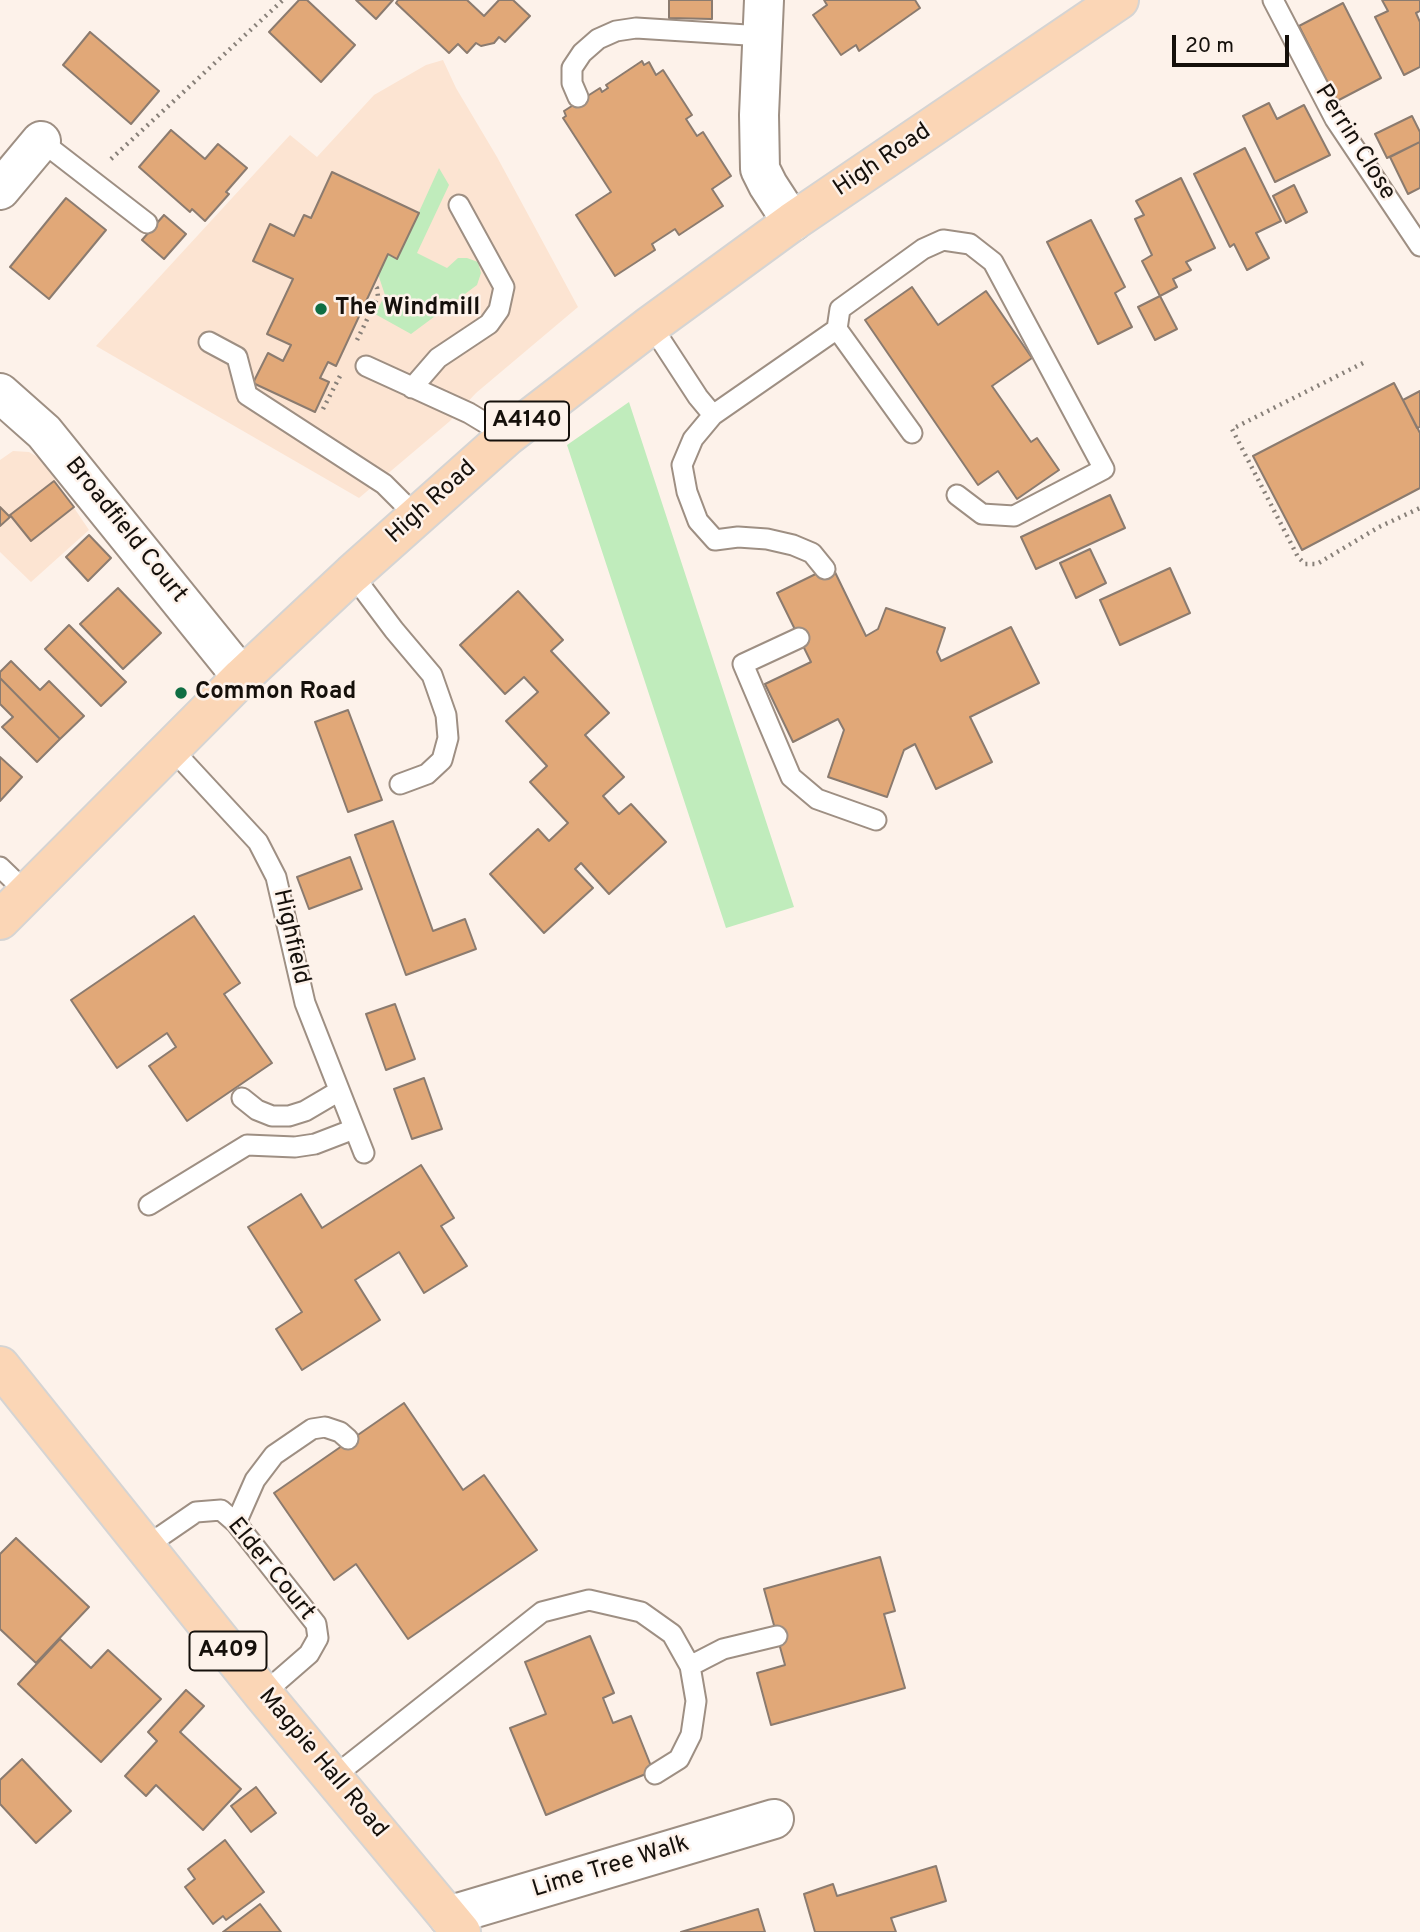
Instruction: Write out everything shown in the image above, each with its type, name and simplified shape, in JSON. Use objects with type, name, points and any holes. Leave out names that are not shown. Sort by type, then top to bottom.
[{"type":"main road","name":"High Road","points":[[0,920],[13,880],[171,748],[352,574],[507,436],[651,325],[792,222],[1119,0]]},
{"type":"main road","name":"Magpie Hall Road","points":[[0,1366],[263,1694],[454,1924]]},
{"type":"street","points":[[764,18],[759,115],[760,169],[792,222]]},
{"type":"street","points":[[0,190],[41,141]]},
{"type":"street","name":"Broadfield Court","points":[[0,393],[44,432],[242,677]]},
{"type":"street","name":"Lime Tree Walk","points":[[454,1924],[774,1819]]},
{"type":"lane","name":"Perrin Close","points":[[1273,0],[1335,119],[1420,246]]},
{"type":"lane","points":[[578,97],[572,83],[572,68],[582,53],[598,39],[616,31],[764,18]]},
{"type":"lane","points":[[41,141],[147,223]]},
{"type":"lane","points":[[412,388],[438,358],[489,324],[499,310],[504,288],[459,205]]},
{"type":"lane","points":[[912,433],[837,329],[840,309],[923,249],[943,240],[970,244],[993,262],[1104,469],[1014,516],[982,514],[957,495]]},
{"type":"lane","points":[[651,325],[698,397],[713,415]]},
{"type":"lane","points":[[825,569],[813,553],[793,545],[767,539],[738,537],[715,540],[698,521],[687,492],[682,465],[693,439],[713,415],[837,329]]},
{"type":"lane","points":[[209,342],[237,357],[247,395],[384,484],[417,517]]},
{"type":"lane","points":[[366,366],[469,413],[507,436]]},
{"type":"lane","points":[[352,574],[432,675],[446,715],[448,738],[442,760],[427,774],[400,784]]},
{"type":"lane","points":[[799,638],[743,664],[791,778],[817,799],[876,820]]},
{"type":"lane","name":"Highfield","points":[[171,748],[258,842],[276,877],[305,1003],[364,1153]]},
{"type":"lane","points":[[242,1098],[257,1110],[272,1116],[289,1116],[305,1111],[339,1091]]},
{"type":"lane","points":[[149,1205],[247,1145],[295,1147],[315,1144],[354,1129]]},
{"type":"lane","points":[[236,1522],[255,1480],[274,1455],[312,1429],[325,1427],[348,1439]]},
{"type":"lane","name":"Elder Court","points":[[145,1547],[196,1512],[221,1510],[236,1522],[316,1624],[318,1637],[309,1654],[263,1694]]},
{"type":"lane","points":[[332,1778],[542,1612],[589,1600],[641,1612],[672,1634],[690,1666],[695,1701],[691,1735],[679,1759],[655,1774]]},
{"type":"lane","points":[[690,1666],[723,1649],[777,1636]]},
{"type":"path","points":[[90,179],[283,0]]},
{"type":"path","points":[[1363,363],[1233,429],[1298,557],[1305,564],[1317,564],[1379,527],[1420,508]]},
{"type":"shaded area","points":[[443,60],[578,307],[476,393],[450,421],[359,498],[96,346],[290,135],[317,157],[374,95],[426,65]]},
{"type":"shaded area","points":[[13,451],[29,452],[41,459],[89,530],[31,582],[0,552],[0,460]]},
{"type":"green space","points":[[439,168],[449,185],[417,253],[447,268],[458,258],[467,258],[478,262],[481,273],[477,285],[411,334],[375,314],[385,295],[378,274],[388,254],[398,258]]},
{"type":"green space","points":[[629,402],[794,907],[726,928],[567,445]]},
{"type":"building","points":[[299,0],[307,0],[355,45],[321,82],[269,32]]},
{"type":"building","points":[[356,0],[393,0],[376,19]]},
{"type":"building","points":[[398,0],[467,0],[484,16],[499,0],[513,0],[530,16],[505,42],[499,37],[494,43],[481,46],[476,43],[467,53],[458,44],[449,53],[396,3]]},
{"type":"building","points":[[669,0],[712,0],[712,19],[669,18]]},
{"type":"building","points":[[824,0],[915,0],[920,8],[859,51],[856,45],[841,55],[813,15],[827,5]]},
{"type":"building","points":[[1382,0],[1420,0],[1420,11],[1416,13],[1420,22],[1420,67],[1404,75],[1375,17],[1388,11]]},
{"type":"building","points":[[1343,3],[1381,78],[1337,101],[1299,26]]},
{"type":"building","points":[[90,32],[159,91],[131,124],[63,65]]},
{"type":"building","points":[[642,61],[644,65],[649,62],[656,75],[663,70],[692,115],[686,119],[697,136],[703,132],[731,176],[712,189],[723,206],[679,235],[675,229],[652,244],[655,250],[615,276],[576,215],[611,192],[563,118],[566,116],[564,111],[600,88],[602,92],[608,88],[606,85]]},
{"type":"building","points":[[1269,103],[1277,119],[1304,105],[1330,155],[1275,182],[1243,116]]},
{"type":"building","points":[[1412,116],[1420,132],[1420,142],[1387,158],[1375,134]]},
{"type":"building","points":[[171,130],[205,159],[218,144],[247,168],[205,221],[192,209],[190,212],[139,167]]},
{"type":"building","points":[[1420,142],[1420,188],[1408,194],[1390,157]]},
{"type":"building","points":[[1245,148],[1281,221],[1256,233],[1269,258],[1247,270],[1234,244],[1230,247],[1194,174]]},
{"type":"building","name":"The Windmill","points":[[332,172],[419,213],[397,259],[388,254],[336,366],[328,362],[320,378],[329,382],[315,412],[253,383],[268,353],[283,361],[291,345],[267,334],[293,279],[253,261],[270,224],[294,236],[304,215],[311,218]]},
{"type":"building","points":[[1181,178],[1215,248],[1186,262],[1191,270],[1173,279],[1177,287],[1160,296],[1142,261],[1152,255],[1135,219],[1144,215],[1136,201]]},
{"type":"building","points":[[1294,185],[1307,212],[1286,223],[1273,196]]},
{"type":"building","points":[[66,198],[106,230],[49,299],[10,267]]},
{"type":"building","points":[[164,215],[186,234],[164,259],[142,240]]},
{"type":"building","points":[[1091,220],[1125,287],[1115,293],[1132,327],[1098,344],[1047,242]]},
{"type":"building","points":[[912,287],[938,325],[986,291],[1032,358],[992,386],[1031,442],[1037,438],[1059,470],[1017,499],[998,471],[978,485],[865,320]]},
{"type":"building","points":[[1160,296],[1177,329],[1155,340],[1138,307]]},
{"type":"building","points":[[1394,383],[1420,433],[1420,488],[1302,550],[1253,456]]},
{"type":"building","points":[[1420,391],[1420,427],[1417,428],[1403,400]]},
{"type":"building","points":[[54,481],[74,507],[31,541],[10,515]]},
{"type":"building","points":[[1110,495],[1125,528],[1036,569],[1021,537]]},
{"type":"building","points":[[0,507],[10,517],[0,526]]},
{"type":"building","points":[[89,535],[111,558],[88,581],[66,557]]},
{"type":"building","points":[[1090,549],[1106,583],[1076,598],[1060,563]]},
{"type":"building","points":[[832,566],[866,636],[878,629],[886,608],[945,628],[937,652],[941,661],[1011,627],[1039,683],[970,717],[992,762],[936,789],[915,744],[904,750],[887,797],[828,777],[844,730],[838,719],[793,742],[765,684],[811,662],[777,593]]},
{"type":"building","points":[[1170,568],[1190,613],[1120,645],[1100,600]]},
{"type":"building","points":[[118,588],[161,633],[123,669],[80,624]]},
{"type":"building","points":[[518,591],[563,640],[551,651],[609,713],[585,735],[624,777],[603,796],[619,814],[631,804],[666,842],[609,894],[581,863],[575,869],[593,888],[544,933],[490,874],[538,829],[549,841],[568,823],[530,782],[547,766],[506,721],[538,692],[524,677],[505,694],[460,645]]},
{"type":"building","points":[[69,625],[126,682],[101,706],[45,649]]},
{"type":"building","points":[[11,661],[40,690],[49,681],[84,716],[60,739],[0,678],[0,672]]},
{"type":"building","points":[[0,678],[60,739],[37,762],[2,727],[13,717],[0,704]]},
{"type":"building","points":[[348,710],[382,800],[348,812],[315,722]]},
{"type":"building","points":[[0,757],[22,777],[0,801]]},
{"type":"building","points":[[393,821],[433,931],[465,919],[476,949],[406,975],[355,835]]},
{"type":"building","points":[[350,857],[362,889],[309,909],[297,877]]},
{"type":"building","points":[[194,916],[240,983],[224,994],[272,1063],[187,1121],[149,1066],[176,1047],[167,1033],[117,1068],[71,1000]]},
{"type":"building","points":[[395,1004],[415,1059],[386,1070],[366,1014]]},
{"type":"building","points":[[424,1078],[442,1129],[412,1139],[394,1089]]},
{"type":"building","points":[[421,1165],[454,1218],[441,1226],[467,1266],[424,1293],[399,1252],[355,1280],[380,1320],[302,1370],[276,1329],[302,1312],[248,1227],[301,1194],[322,1228]]},
{"type":"building","points":[[404,1403],[463,1490],[484,1475],[537,1550],[408,1639],[356,1564],[334,1580],[274,1493]]},
{"type":"building","points":[[16,1538],[89,1607],[36,1663],[0,1629],[0,1554]]},
{"type":"building","points":[[880,1557],[895,1611],[884,1614],[905,1688],[771,1725],[757,1673],[785,1665],[764,1589]]},
{"type":"building","points":[[590,1636],[614,1693],[603,1698],[613,1723],[631,1716],[653,1771],[546,1815],[510,1728],[546,1714],[525,1662]]},
{"type":"building","points":[[60,1639],[91,1668],[108,1650],[161,1699],[101,1762],[18,1684]]},
{"type":"building","points":[[186,1690],[204,1706],[180,1732],[241,1789],[203,1830],[156,1785],[146,1796],[125,1776],[157,1741],[148,1732]]},
{"type":"building","points":[[22,1759],[71,1811],[36,1843],[0,1804],[0,1780]]},
{"type":"building","points":[[256,1787],[276,1813],[251,1832],[231,1806]]},
{"type":"building","points":[[225,1840],[264,1892],[226,1920],[223,1916],[213,1924],[185,1887],[195,1879],[188,1869]]},
{"type":"building","points":[[936,1866],[946,1901],[891,1918],[896,1932],[815,1932],[804,1894],[833,1884],[837,1896]]},
{"type":"building","points":[[260,1904],[281,1932],[223,1932]]},
{"type":"building","points":[[758,1909],[765,1932],[681,1932]]},
{"type":"place","name":"The Windmill","points":[[321,309]]},
{"type":"place","name":"Common Road","points":[[181,693]]}]
